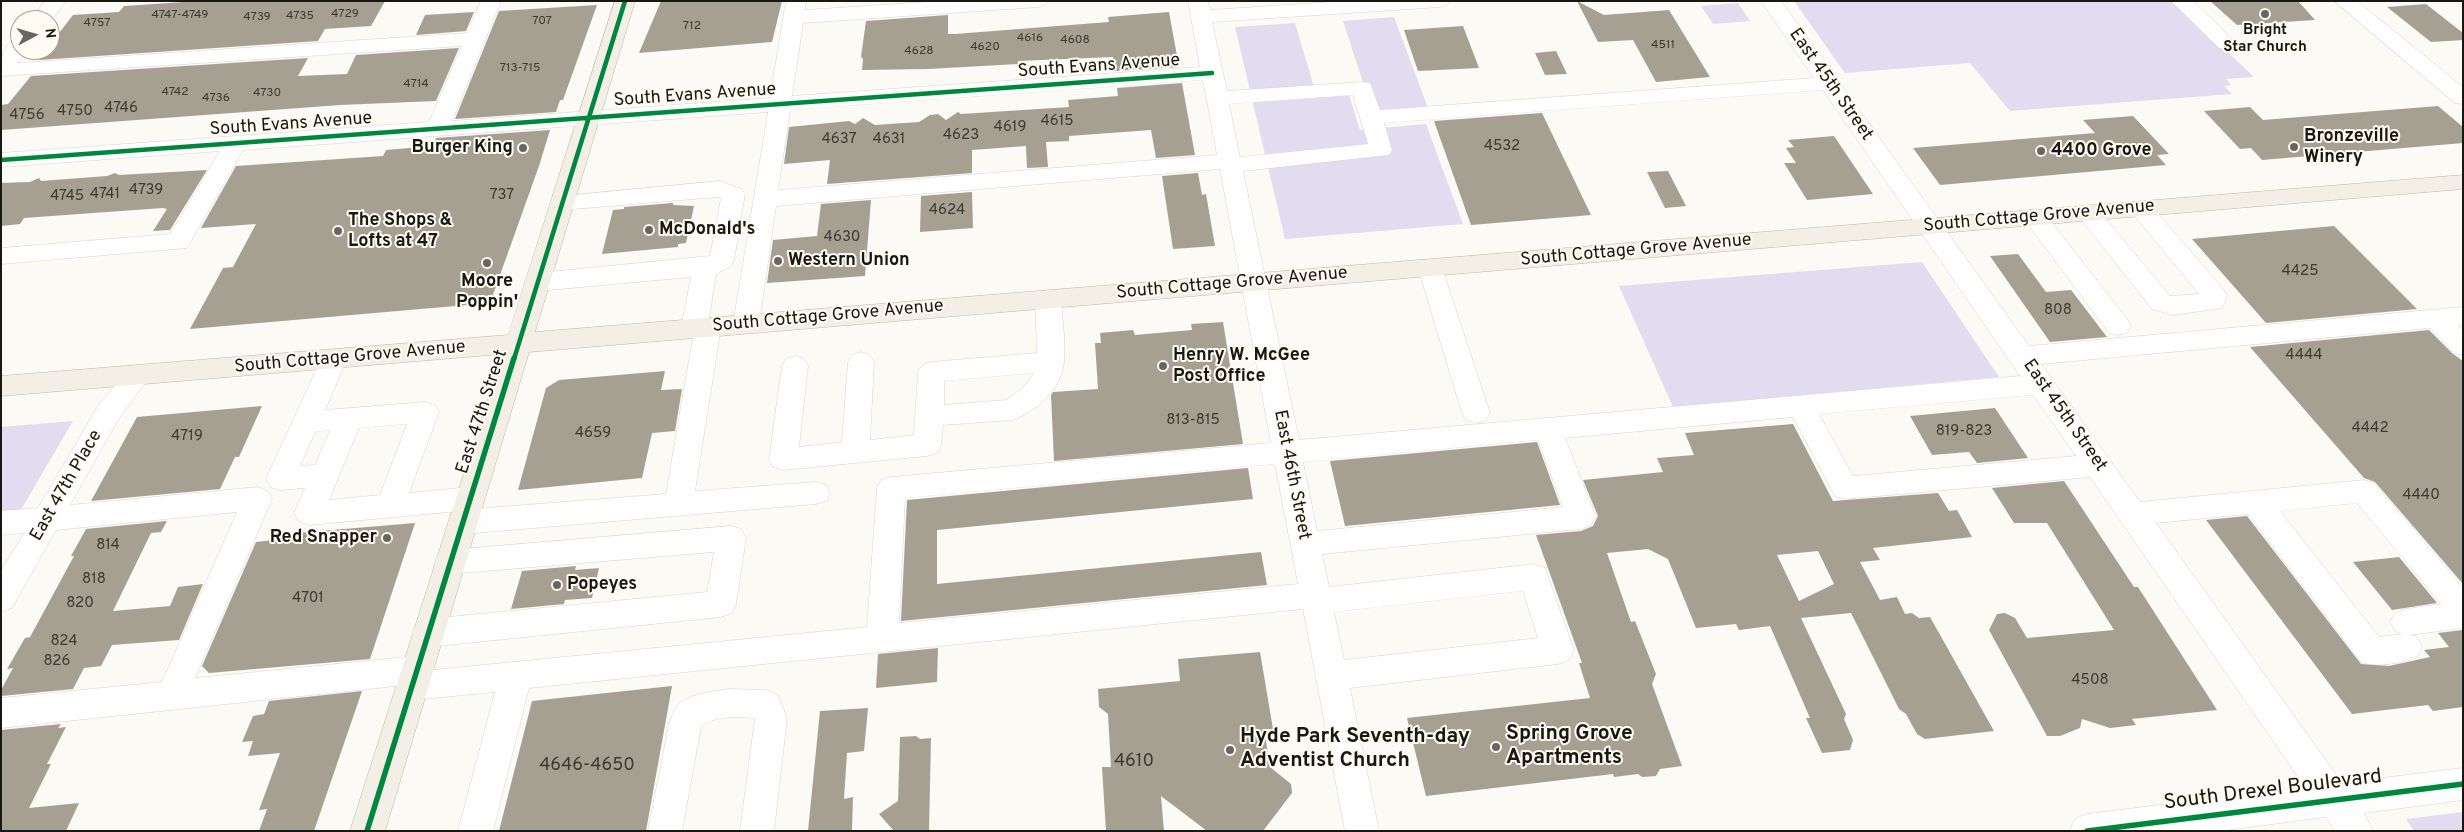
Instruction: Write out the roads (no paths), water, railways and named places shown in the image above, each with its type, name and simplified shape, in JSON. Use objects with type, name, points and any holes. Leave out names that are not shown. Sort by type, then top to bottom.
[{"type":"main road","name":"East 47th Street","points":[[367,831],[625,1]]},
{"type":"main road","name":"South Cottage Grove Avenue","points":[[1,386],[2463,182]]},
{"type":"street","points":[[437,128],[491,1]]},
{"type":"street","points":[[746,324],[795,9],[1038,1]]},
{"type":"street","points":[[1199,9],[1440,1]]},
{"type":"street","name":"East 45th Street","points":[[1771,1],[2356,831]]},
{"type":"street","points":[[2181,1],[2226,44]]},
{"type":"street","points":[[2344,1],[2463,98]]},
{"type":"street","name":"East 46th Street","points":[[1199,9],[1362,831]]},
{"type":"street","points":[[1,69],[475,39]]},
{"type":"street","points":[[1,69],[10,58]]},
{"type":"street","points":[[2431,71],[2458,69]]},
{"type":"street","points":[[766,199],[1381,150],[1371,117],[1829,83]]},
{"type":"street","name":"South Evans Avenue","points":[[1,160],[780,104],[1214,86],[1362,88],[1371,117]]},
{"type":"street","points":[[1,256],[178,242],[236,143]]},
{"type":"street","points":[[538,282],[714,266],[722,260],[733,194],[720,189],[562,202]]},
{"type":"street","points":[[2088,213],[2161,303],[2173,306],[2213,302],[2214,295],[2141,209]]},
{"type":"street","points":[[2035,217],[2118,326]]},
{"type":"street","points":[[679,503],[701,328],[705,268]]},
{"type":"street","points":[[1430,268],[1476,412]]},
{"type":"street","points":[[930,416],[1012,410],[1034,394],[1048,374],[1052,362],[1048,299]]},
{"type":"street","points":[[2021,356],[2463,316]]},
{"type":"street","points":[[2435,318],[2463,346]]},
{"type":"street","points":[[325,475],[280,479],[334,359]]},
{"type":"street","points":[[856,452],[861,362]]},
{"type":"street","points":[[794,366],[783,458],[927,445],[931,372],[1052,362]]},
{"type":"street","name":"East 47th Place","points":[[1,600],[108,414],[138,375]]},
{"type":"street","points":[[882,639],[891,488],[1800,404],[2041,384]]},
{"type":"street","points":[[1800,404],[1845,488],[2098,465]]},
{"type":"street","points":[[306,422],[425,412],[390,506]]},
{"type":"street","points":[[349,418],[309,513],[390,506],[466,510],[679,503],[816,493]]},
{"type":"street","points":[[1305,544],[1581,516],[1548,428]]},
{"type":"street","points":[[2133,514],[2364,490],[2463,609]]},
{"type":"street","points":[[1,523],[258,499],[172,695]]},
{"type":"street","points":[[2255,501],[2372,652],[2406,634],[2463,615]]},
{"type":"street","points":[[428,633],[722,604],[731,538],[450,562]]},
{"type":"street","points":[[1,713],[172,695],[414,678],[516,675],[1534,577],[1558,650],[1331,676]]},
{"type":"street","points":[[475,831],[516,675]]},
{"type":"street","points":[[665,831],[684,724],[693,713],[707,707],[753,703],[766,705],[771,718],[756,831]]},
{"type":"street","name":"South Drexel Boulevard","points":[[2086,831],[2463,784]]},
{"type":"place","name":"Bright Star Church","points":[[2265,14]]},
{"type":"place","name":"Bronzeville Winery","points":[[2294,147]]},
{"type":"place","name":"Burger King","points":[[523,148]]},
{"type":"place","name":"4400 Grove","points":[[2041,151]]},
{"type":"place","name":"McDonald's","points":[[649,230]]},
{"type":"place","name":"The Shops & Lofts at 47","points":[[338,231]]},
{"type":"place","name":"Western Union","points":[[778,261]]},
{"type":"place","name":"Moore Poppin'","points":[[487,263]]},
{"type":"place","name":"Henry W. McGee Post Office","points":[[1163,366]]},
{"type":"place","name":"Red Snapper","points":[[387,538]]},
{"type":"place","name":"Popeyes","points":[[557,585]]},
{"type":"place","name":"Spring Grove Apartments","points":[[1496,747]]},
{"type":"place","name":"Hyde Park Seventh-day Adventist Church","points":[[1230,750]]}]
